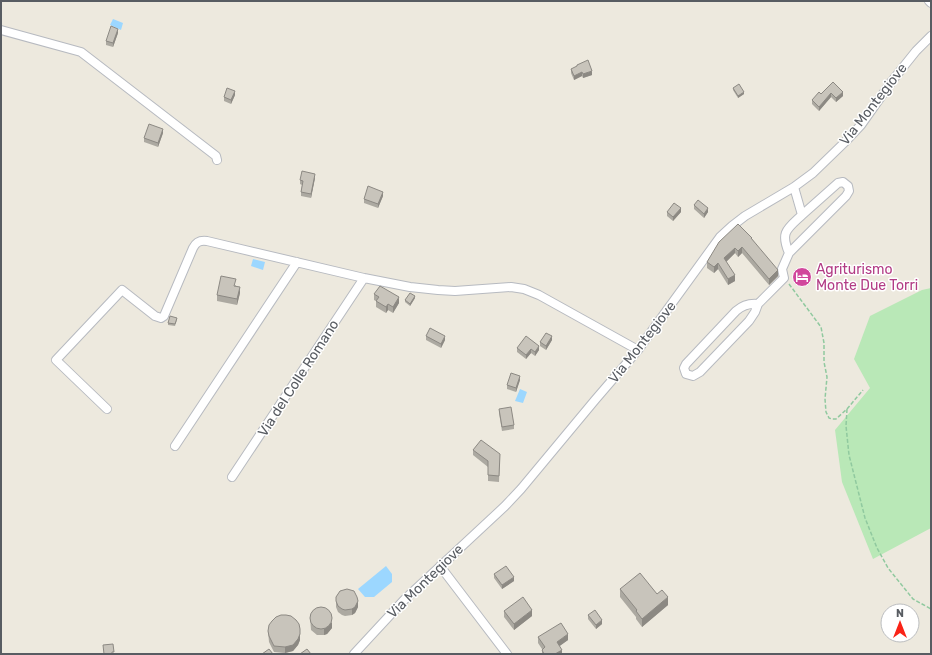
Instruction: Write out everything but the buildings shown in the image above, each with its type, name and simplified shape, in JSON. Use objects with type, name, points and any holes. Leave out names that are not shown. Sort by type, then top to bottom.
[{"type":"street","points":[[1,30],[81,52],[216,156],[217,160]]},
{"type":"street","name":"Via Montegiove","points":[[354,654],[397,606],[505,506],[521,489],[638,350],[720,237],[745,216],[794,187],[813,173],[853,134],[911,57],[931,36]]},
{"type":"street","points":[[758,304],[747,304],[736,311],[686,364],[684,368],[686,374],[693,376],[700,372],[749,321],[758,304],[784,278],[782,269],[789,253],[846,196],[849,190],[848,186],[843,182],[838,183],[789,227],[784,236],[789,253]]},
{"type":"street","points":[[794,187],[802,215]]},
{"type":"street","points":[[107,409],[56,360],[122,290],[153,315],[161,318],[164,316],[193,248],[200,241],[207,241],[403,286],[442,291],[464,291],[507,287],[524,289],[538,295],[638,350]]},
{"type":"street","points":[[175,446],[298,262]]},
{"type":"street","name":"Via del Colle Romano","points":[[232,477],[364,278]]},
{"type":"street","points":[[440,566],[507,654]]},
{"type":"path","points":[[784,278],[821,327],[827,377],[825,399],[828,417],[836,419],[847,409],[863,390]]},
{"type":"path","points":[[847,409],[846,426],[849,455],[865,518],[877,548],[888,568],[913,599],[931,609]]},
{"type":"green space","points":[[931,288],[931,528],[873,559],[842,482],[835,430],[870,388],[854,359],[870,316],[922,290]]},
{"type":"water","points":[[113,19],[123,23],[121,30],[110,25]]},
{"type":"water","points":[[253,259],[265,262],[263,270],[251,266]]},
{"type":"water","points":[[520,389],[527,392],[523,403],[515,401]]},
{"type":"water","points":[[386,566],[392,574],[392,582],[374,597],[365,597],[358,589]]},
{"type":"place","name":"Agriturismo Monte Due Torri","points":[[802,277]]}]
